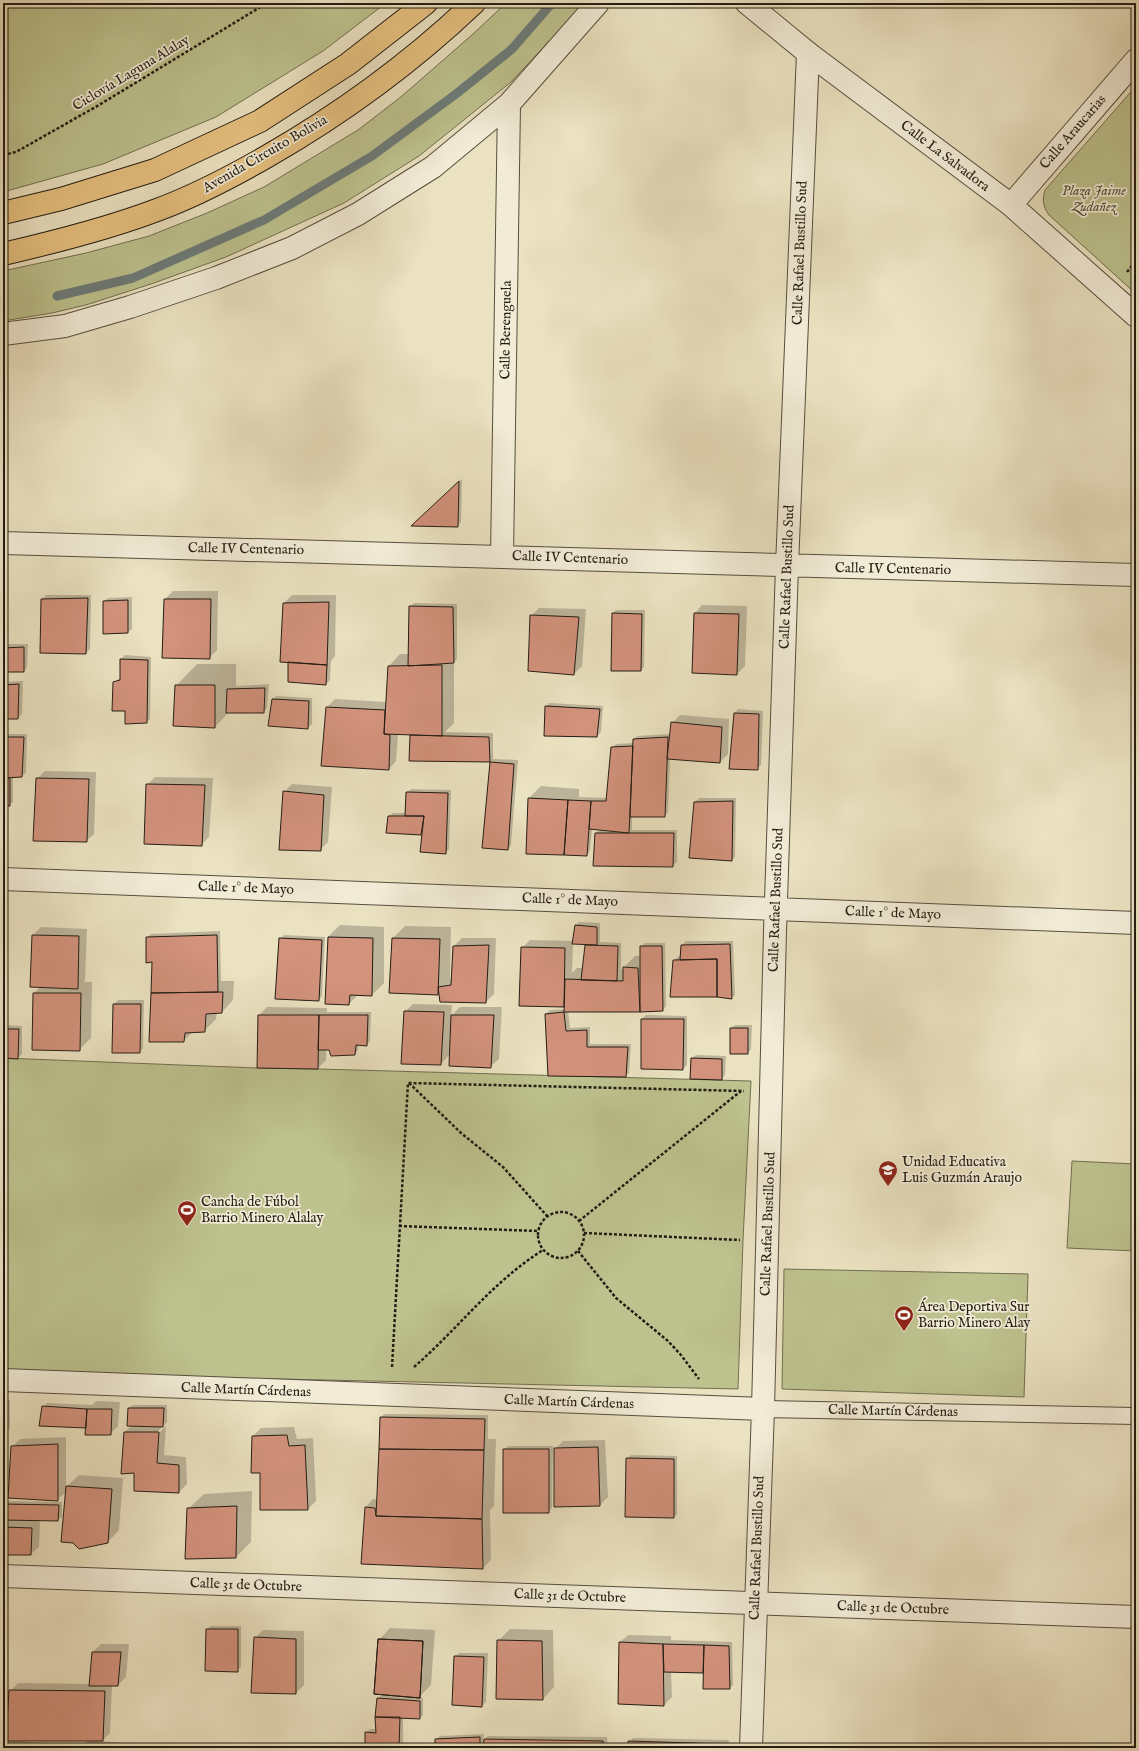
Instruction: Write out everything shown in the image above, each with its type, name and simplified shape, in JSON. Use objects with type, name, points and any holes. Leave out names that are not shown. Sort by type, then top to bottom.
[{"type":"main road","points":[[3,213],[61,200],[155,170],[260,121],[348,64],[426,3]]},
{"type":"main road","name":"Avenida Circuito Bolivia","points":[[3,254],[68,239],[157,210],[222,182],[294,141],[367,94],[440,35],[474,3]]},
{"type":"street","points":[[3,334],[65,326],[130,307],[216,278],[292,248],[358,214],[433,167],[509,104],[598,3]]},
{"type":"street","name":"Calle La Salvadora","points":[[747,3],[808,53],[1011,205],[1136,316]]},
{"type":"street","name":"Calle Rafael Bustillo Sud","points":[[751,1748],[763,1409],[776,908],[787,566],[808,53]]},
{"type":"street","name":"Calle Araucarias","points":[[1011,205],[1136,60]]},
{"type":"street","name":"Calle Berenguela","points":[[502,556],[509,104]]},
{"type":"street","name":"Calle IV Centenario","points":[[3,543],[1136,575]]},
{"type":"street","name":"Calle 1° de Mayo","points":[[3,879],[1136,923]]},
{"type":"street","name":"Calle Martín Cárdenas","points":[[3,1380],[391,1388],[763,1409]]},
{"type":"street","name":"Calle 31 de Octubre","points":[[3,1576],[1136,1617]]},
{"type":"lane","name":"Calle Martín Cárdenas","points":[[763,1409],[1136,1416]]},
{"type":"path","name":"Ciclovía Laguna Alalay","points":[[3,155],[16,152],[267,3]]},
{"type":"path","points":[[1123,277],[1136,262]]},
{"type":"path","points":[[408,1083],[771,1091]]},
{"type":"path","points":[[408,1083],[461,1133],[503,1167],[548,1217]]},
{"type":"path","points":[[391,1388],[408,1083]]},
{"type":"path","points":[[579,1220],[741,1090]]},
{"type":"path","points":[[561,1212],[568,1213],[579,1220],[584,1233],[582,1246],[573,1256],[560,1258],[553,1257],[543,1250],[538,1238],[538,1231],[543,1220],[561,1212]]},
{"type":"path","points":[[399,1226],[538,1231]]},
{"type":"path","points":[[584,1233],[767,1242]]},
{"type":"path","points":[[391,1388],[434,1350],[470,1311],[502,1280],[520,1264],[543,1250]]},
{"type":"path","points":[[578,1251],[616,1298],[656,1330],[677,1350],[702,1383]]},
{"type":"green space","points":[[3,3],[386,3],[323,51],[216,117],[103,164],[3,192]]},
{"type":"green space","points":[[506,3],[585,3],[511,82],[419,156],[344,203],[226,257],[154,283],[86,305],[52,313],[3,321],[3,271],[86,253],[149,236],[207,213],[264,187],[358,130],[402,96]]},
{"type":"green space","name":"Plaza Jaime Zudañez","points":[[1136,86],[1136,294],[1049,215],[1045,209],[1043,200],[1045,190]]},
{"type":"green space","points":[[3,1058],[257,1068],[751,1081],[743,1240],[738,1389],[3,1373]]},
{"type":"green space","points":[[1072,1161],[1136,1164],[1136,1251],[1067,1248]]},
{"type":"green space","name":"Área Deportiva Sur Barrio Minero Alay","points":[[784,1269],[1028,1274],[1024,1397],[782,1389]]},
{"type":"building","points":[[459,481],[458,527],[411,526]]},
{"type":"building","points":[[88,598],[86,654],[40,653],[41,599]]},
{"type":"building","points":[[164,599],[211,599],[210,659],[162,658]]},
{"type":"building","points":[[128,600],[128,633],[103,634],[103,601]]},
{"type":"building","points":[[329,602],[327,665],[280,662],[283,603]]},
{"type":"building","points":[[409,606],[453,607],[454,663],[408,666]]},
{"type":"building","points":[[612,613],[642,614],[641,671],[611,671]]},
{"type":"building","points":[[694,613],[739,614],[737,675],[692,673]]},
{"type":"building","points":[[530,615],[579,617],[574,675],[528,671]]},
{"type":"building","points":[[24,647],[24,672],[3,672],[3,648]]},
{"type":"building","points":[[120,659],[148,660],[147,723],[125,724],[125,711],[112,711],[113,682],[120,680]]},
{"type":"building","points":[[288,662],[327,665],[326,685],[288,682]]},
{"type":"building","points":[[442,665],[442,736],[384,734],[388,666]]},
{"type":"building","points":[[19,684],[18,719],[3,719],[3,685]]},
{"type":"building","points":[[175,685],[215,685],[215,728],[173,726]]},
{"type":"building","points":[[265,688],[264,713],[226,713],[227,689]]},
{"type":"building","points":[[272,699],[309,701],[308,729],[268,726]]},
{"type":"building","points":[[545,706],[600,709],[597,737],[544,736]]},
{"type":"building","points":[[326,707],[385,710],[384,734],[390,735],[389,770],[321,766]]},
{"type":"building","points":[[734,713],[759,714],[758,770],[729,769]]},
{"type":"building","points":[[671,722],[722,727],[720,763],[667,759]]},
{"type":"building","points":[[410,735],[489,737],[490,762],[409,761]]},
{"type":"building","points":[[3,737],[24,737],[22,777],[3,778]]},
{"type":"building","points":[[668,737],[665,817],[630,817],[633,739]]},
{"type":"building","points":[[633,746],[629,833],[589,829],[591,801],[606,801],[611,747]]},
{"type":"building","points":[[490,762],[514,764],[508,850],[482,848]]},
{"type":"building","points":[[3,778],[10,778],[10,806],[3,806]]},
{"type":"building","points":[[36,778],[89,779],[87,842],[33,841]]},
{"type":"building","points":[[146,784],[205,785],[202,846],[144,844]]},
{"type":"building","points":[[283,791],[324,795],[321,851],[279,850]]},
{"type":"building","points":[[406,792],[448,793],[446,854],[420,852],[424,816],[405,816]]},
{"type":"building","points":[[528,798],[568,800],[564,855],[526,854]]},
{"type":"building","points":[[568,800],[591,801],[587,856],[564,855]]},
{"type":"building","points":[[733,801],[732,861],[689,858],[694,802]]},
{"type":"building","points":[[388,816],[424,816],[421,835],[386,833]]},
{"type":"building","points":[[595,833],[674,833],[673,867],[593,866]]},
{"type":"building","points":[[575,925],[597,927],[597,945],[572,944]]},
{"type":"building","points":[[32,935],[79,936],[78,989],[30,987]]},
{"type":"building","points":[[217,935],[218,992],[151,993],[152,962],[146,963],[146,937]]},
{"type":"building","points":[[328,937],[373,938],[372,996],[350,995],[349,1005],[325,1004]]},
{"type":"building","points":[[279,938],[322,940],[319,1001],[275,999]]},
{"type":"building","points":[[392,938],[440,939],[438,995],[389,993]]},
{"type":"building","points":[[730,944],[732,999],[717,997],[717,959],[680,960],[681,945]]},
{"type":"building","points":[[489,945],[486,1003],[440,1002],[438,987],[451,985],[453,946]]},
{"type":"building","points":[[585,945],[618,946],[617,981],[581,980]]},
{"type":"building","points":[[640,946],[662,946],[663,1011],[640,1012]]},
{"type":"building","points":[[521,947],[565,948],[564,1007],[519,1006]]},
{"type":"building","points":[[717,959],[717,997],[670,997],[673,960]]},
{"type":"building","points":[[623,967],[638,968],[640,1012],[564,1012],[565,979],[623,981]]},
{"type":"building","points":[[223,992],[222,1013],[206,1014],[205,1032],[185,1033],[184,1042],[149,1042],[151,993]]},
{"type":"building","points":[[33,993],[81,993],[80,1051],[32,1050]]},
{"type":"building","points":[[113,1004],[141,1004],[140,1053],[112,1053]]},
{"type":"building","points":[[404,1011],[444,1012],[441,1065],[401,1064]]},
{"type":"building","points":[[564,1012],[566,1031],[587,1030],[587,1047],[628,1047],[626,1077],[548,1076],[545,1014]]},
{"type":"building","points":[[258,1015],[319,1015],[318,1069],[257,1068]]},
{"type":"building","points":[[319,1015],[368,1015],[367,1046],[356,1045],[355,1055],[331,1056],[329,1050],[318,1050]]},
{"type":"building","points":[[451,1015],[494,1015],[491,1068],[449,1066]]},
{"type":"building","points":[[641,1019],[684,1019],[683,1070],[641,1069]]},
{"type":"building","points":[[730,1028],[748,1028],[748,1054],[730,1054]]},
{"type":"building","points":[[3,1029],[19,1029],[18,1059],[3,1058]]},
{"type":"building","points":[[691,1058],[722,1059],[722,1080],[690,1079]]},
{"type":"building","points":[[3,1404],[7,1404],[7,1433],[3,1433]]},
{"type":"building","points":[[42,1406],[87,1409],[86,1428],[39,1426]]},
{"type":"building","points":[[128,1408],[164,1408],[163,1427],[127,1426]]},
{"type":"building","points":[[87,1409],[112,1409],[111,1435],[85,1435]]},
{"type":"building","points":[[380,1417],[485,1419],[484,1450],[379,1449]]},
{"type":"building","points":[[124,1432],[159,1432],[157,1463],[179,1465],[179,1493],[134,1491],[134,1473],[121,1474]]},
{"type":"building","points":[[287,1435],[289,1446],[305,1445],[308,1510],[260,1510],[260,1473],[251,1473],[252,1436]]},
{"type":"building","points":[[58,1444],[58,1501],[8,1498],[11,1446]]},
{"type":"building","points":[[598,1447],[600,1506],[554,1507],[554,1448]]},
{"type":"building","points":[[379,1449],[484,1450],[482,1519],[376,1516]]},
{"type":"building","points":[[503,1449],[549,1449],[549,1513],[503,1513]]},
{"type":"building","points":[[626,1458],[674,1459],[674,1518],[625,1517]]},
{"type":"building","points":[[66,1486],[112,1489],[108,1543],[79,1549],[73,1543],[61,1542]]},
{"type":"building","points":[[3,1504],[59,1505],[58,1521],[3,1520]]},
{"type":"building","points":[[237,1506],[236,1558],[185,1559],[187,1508]]},
{"type":"building","points":[[365,1507],[375,1508],[376,1516],[482,1519],[483,1569],[361,1564]]},
{"type":"building","points":[[3,1527],[32,1528],[31,1555],[3,1555]]},
{"type":"building","points":[[206,1629],[238,1629],[238,1672],[205,1671]]},
{"type":"building","points":[[254,1637],[296,1639],[296,1694],[251,1693]]},
{"type":"building","points":[[378,1639],[423,1641],[420,1698],[374,1694]]},
{"type":"building","points":[[378,1639],[423,1641],[420,1698],[374,1694]]},
{"type":"building","points":[[497,1640],[542,1641],[543,1700],[496,1699]]},
{"type":"building","points":[[619,1642],[663,1644],[664,1706],[618,1704]]},
{"type":"building","points":[[663,1644],[704,1645],[703,1673],[664,1672]]},
{"type":"building","points":[[704,1645],[729,1646],[730,1689],[703,1689]]},
{"type":"building","points":[[92,1652],[121,1652],[118,1686],[89,1686]]},
{"type":"building","points":[[454,1656],[484,1657],[482,1707],[452,1705]]},
{"type":"building","points":[[9,1690],[105,1691],[103,1741],[6,1741]]},
{"type":"building","points":[[377,1698],[420,1701],[420,1719],[375,1717]]},
{"type":"building","points":[[375,1717],[400,1717],[399,1748],[365,1748],[365,1732],[376,1733]]},
{"type":"building","points":[[480,1737],[480,1748],[435,1748],[435,1739]]},
{"type":"building","points":[[484,1739],[603,1741],[604,1748],[483,1748]]},
{"type":"building","points":[[628,1741],[725,1744],[725,1748],[628,1748]]},
{"type":"building","points":[[3,1744],[79,1748],[3,1748]]},
{"type":"waterway","points":[[57,296],[133,278],[264,220],[372,156],[456,94],[512,49],[552,3]]},
{"type":"place","name":"Unidad Educativa Luis Guzmán Araujo","points":[[888,1187]]},
{"type":"place","name":"Cancha de Fúbol Barrio Minero Alalay","points":[[187,1227]]},
{"type":"place","name":"Área Deportiva Sur Barrio Minero Alay","points":[[904,1332]]}]
